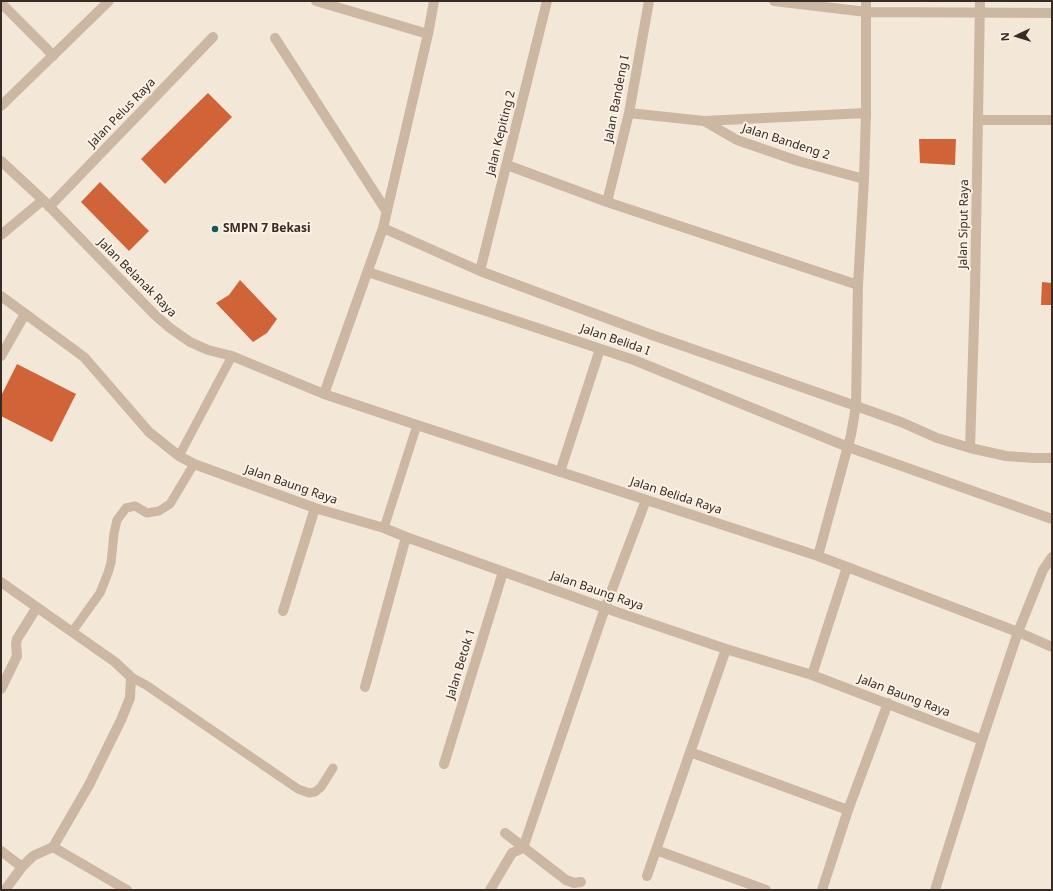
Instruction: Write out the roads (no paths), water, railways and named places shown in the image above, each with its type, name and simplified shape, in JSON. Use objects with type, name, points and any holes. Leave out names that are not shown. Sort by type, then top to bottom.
[{"type":"street","points":[[1,106],[109,1]]},
{"type":"street","points":[[316,1],[428,34]]},
{"type":"street","points":[[324,394],[382,230],[428,34],[434,1]]},
{"type":"street","name":"Jalan Kepiting 2","points":[[480,271],[547,1]]},
{"type":"street","name":"Jalan Bandeng I","points":[[607,202],[629,112],[649,1]]},
{"type":"street","points":[[774,1],[867,12],[1052,13]]},
{"type":"street","points":[[818,556],[848,447],[856,406],[858,285],[866,113],[866,1]]},
{"type":"street","name":"Jalan Siput Raya","points":[[970,448],[979,120],[980,1]]},
{"type":"street","points":[[1,3],[46,48],[52,56]]},
{"type":"street","name":"Jalan Pelus Raya","points":[[1,235],[46,204],[213,37]]},
{"type":"street","points":[[275,38],[387,212]]},
{"type":"street","points":[[629,112],[704,121],[866,113]]},
{"type":"street","points":[[979,120],[1052,120]]},
{"type":"street","name":"Jalan Bandeng 2","points":[[704,121],[737,140],[798,161],[864,179]]},
{"type":"street","name":"Jalan Belanak Raya","points":[[1,161],[46,204],[145,305],[170,328],[190,342],[208,350],[232,356],[324,394]]},
{"type":"street","points":[[507,165],[607,202],[858,285]]},
{"type":"street","points":[[382,230],[480,271],[652,334],[901,422],[937,438],[970,448],[1006,456],[1052,458]]},
{"type":"street","name":"Jalan Belida I","points":[[369,268],[634,360],[848,447],[1052,519]]},
{"type":"street","name":"Jalan Baung Raya","points":[[1,296],[84,357],[106,381],[137,420],[149,432],[179,456],[194,464],[315,508],[384,528],[605,608],[726,649],[812,675],[982,740]]},
{"type":"street","points":[[1,356],[25,314]]},
{"type":"street","points":[[560,472],[600,349]]},
{"type":"street","name":"Jalan Belida Raya","points":[[324,394],[417,426],[818,556],[1018,632],[1052,647]]},
{"type":"street","points":[[490,890],[512,853],[523,848],[605,608],[646,500]]},
{"type":"street","points":[[283,611],[315,508]]},
{"type":"street","points":[[365,687],[406,537]]},
{"type":"street","points":[[935,890],[1018,632],[1043,570],[1052,557]]},
{"type":"street","points":[[812,675],[847,567]]},
{"type":"street","name":"Jalan Betok 1","points":[[444,764],[503,572]]},
{"type":"street","points":[[1,582],[115,662],[131,677],[130,698],[121,720],[89,785],[53,847],[33,856],[22,867],[4,890]]},
{"type":"street","points":[[1,689],[17,656],[16,644],[18,639],[37,607]]},
{"type":"street","points":[[647,876],[726,649]]},
{"type":"street","points":[[822,890],[848,810],[888,703]]},
{"type":"street","points":[[690,752],[848,810]]},
{"type":"street","points":[[505,833],[566,880],[574,883],[581,882]]},
{"type":"street","points":[[53,847],[128,890]]},
{"type":"street","points":[[656,850],[766,890]]},
{"type":"street","points":[[1,851],[22,867]]},
{"type":"lane","points":[[179,456],[232,356]]},
{"type":"lane","points":[[384,528],[417,426]]},
{"type":"lane","points":[[72,632],[100,593],[112,563],[114,533],[117,520],[126,508],[135,506],[147,513],[159,511],[170,504],[194,464]]},
{"type":"lane","points":[[131,677],[146,685],[298,789],[309,793],[315,792],[321,787],[333,768]]},
{"type":"place","name":"SMPN 7 Bekasi","points":[[215,229]]}]
